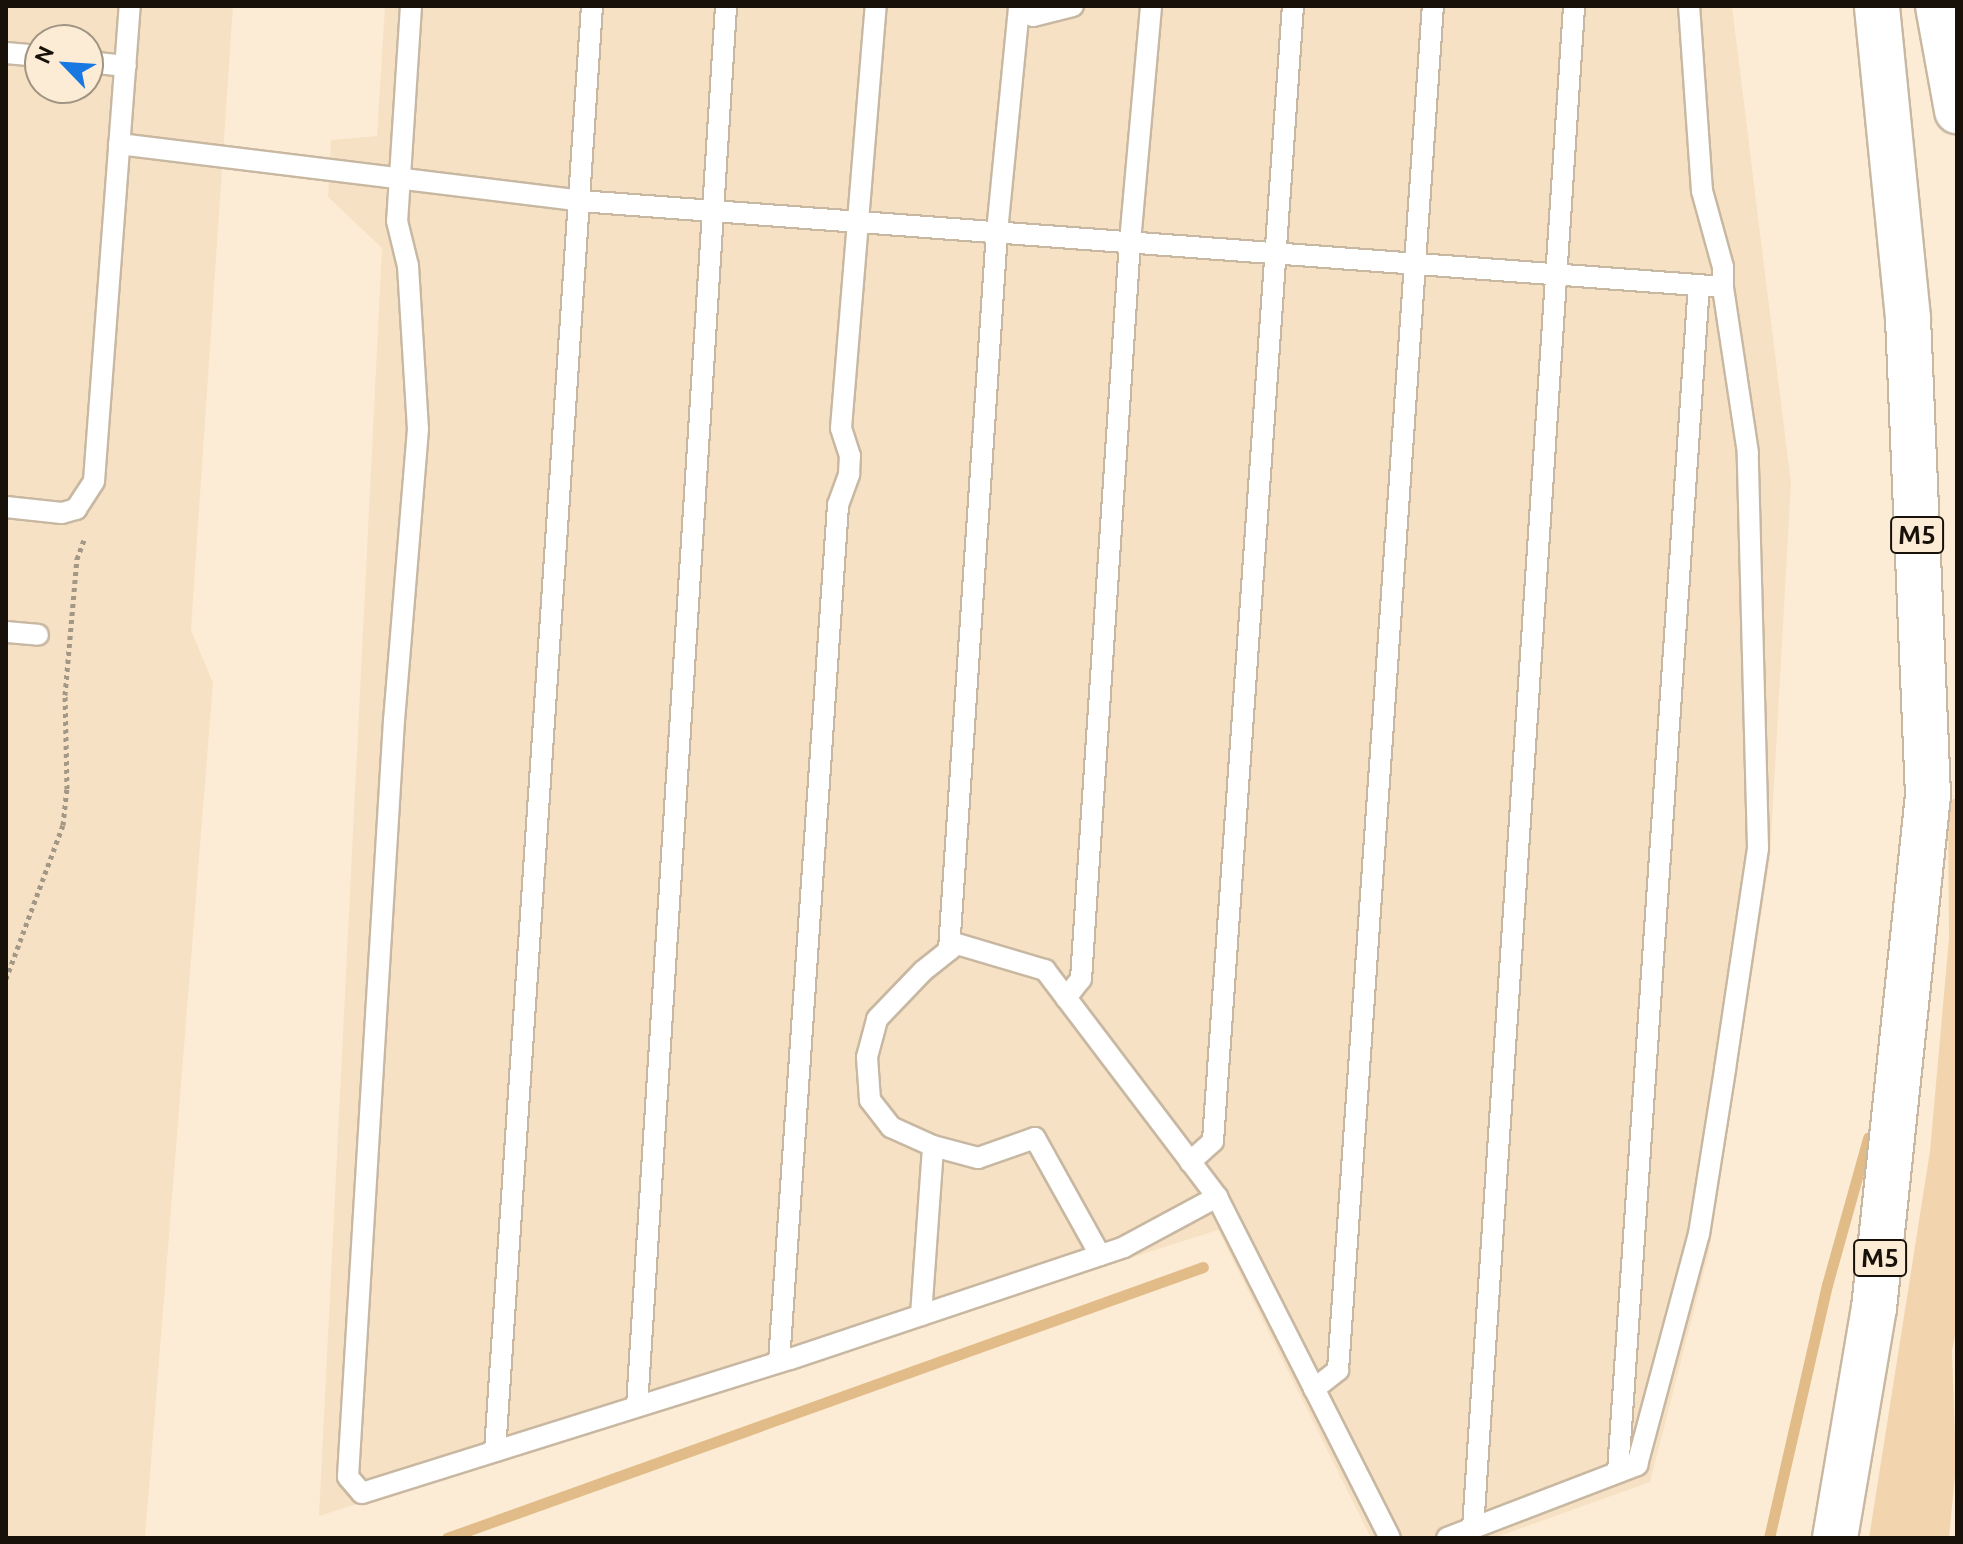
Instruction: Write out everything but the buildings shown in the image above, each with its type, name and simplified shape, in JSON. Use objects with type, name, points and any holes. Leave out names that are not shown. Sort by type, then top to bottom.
[{"type":"highway","name":"M5","points":[[1835,1538],[1874,1308],[1928,795],[1908,318],[1877,6]]},
{"type":"highway","points":[[1938,6],[1957,111]]},
{"type":"lane","points":[[6,507],[62,513],[76,509],[94,481],[130,6]]},
{"type":"lane","points":[[411,6],[397,221],[408,266],[418,429],[394,720],[348,1477],[362,1493],[779,1362],[1124,1247],[1217,1197]]},
{"type":"lane","points":[[495,1451],[592,6]]},
{"type":"lane","points":[[637,1406],[726,6]]},
{"type":"lane","points":[[779,1362],[838,505],[849,474],[850,456],[841,428],[876,6]]},
{"type":"lane","points":[[1021,6],[1033,16],[1073,6]]},
{"type":"lane","points":[[949,950],[997,232],[1021,6]]},
{"type":"lane","points":[[1066,998],[1081,979],[1130,242],[1151,6]]},
{"type":"lane","points":[[1190,1162],[1213,1141],[1278,253],[1293,6]]},
{"type":"lane","points":[[1314,1389],[1338,1370],[1433,6]]},
{"type":"lane","points":[[1473,1528],[1574,6]]},
{"type":"lane","points":[[1447,1538],[1637,1465],[1699,1234],[1758,848],[1748,453],[1723,287],[1723,267],[1702,191],[1689,6]]},
{"type":"lane","points":[[104,64],[126,66]]},
{"type":"lane","points":[[119,144],[580,201],[1723,287]]},
{"type":"lane","points":[[1618,1472],[1699,285]]},
{"type":"lane","points":[[6,632],[38,635]]},
{"type":"lane","points":[[1100,1255],[1035,1138],[978,1158],[933,1146],[891,1127],[870,1100],[867,1057],[877,1019],[923,971],[957,944],[1045,970],[1217,1197],[1390,1538]]},
{"type":"lane","points":[[921,1315],[933,1146]]},
{"type":"shaded area","points":[[6,6],[233,6],[191,630],[213,683],[145,1538],[6,1538]]},
{"type":"shaded area","points":[[385,6],[1732,6],[1791,483],[1770,858],[1709,1252],[1650,1482],[1494,1538],[1371,1538],[1218,1230],[319,1516],[382,248],[328,197],[331,140],[377,136]]},
{"type":"shaded area","points":[[1956,798],[1957,1326],[1952,1351],[1956,1465],[1949,1538],[1869,1538],[1930,1151],[1949,938],[1948,802]]},
{"type":"waterway","points":[[1769,1538],[1827,1285],[1868,1138]]},
{"type":"waterway","points":[[447,1538],[1203,1267]]}]
